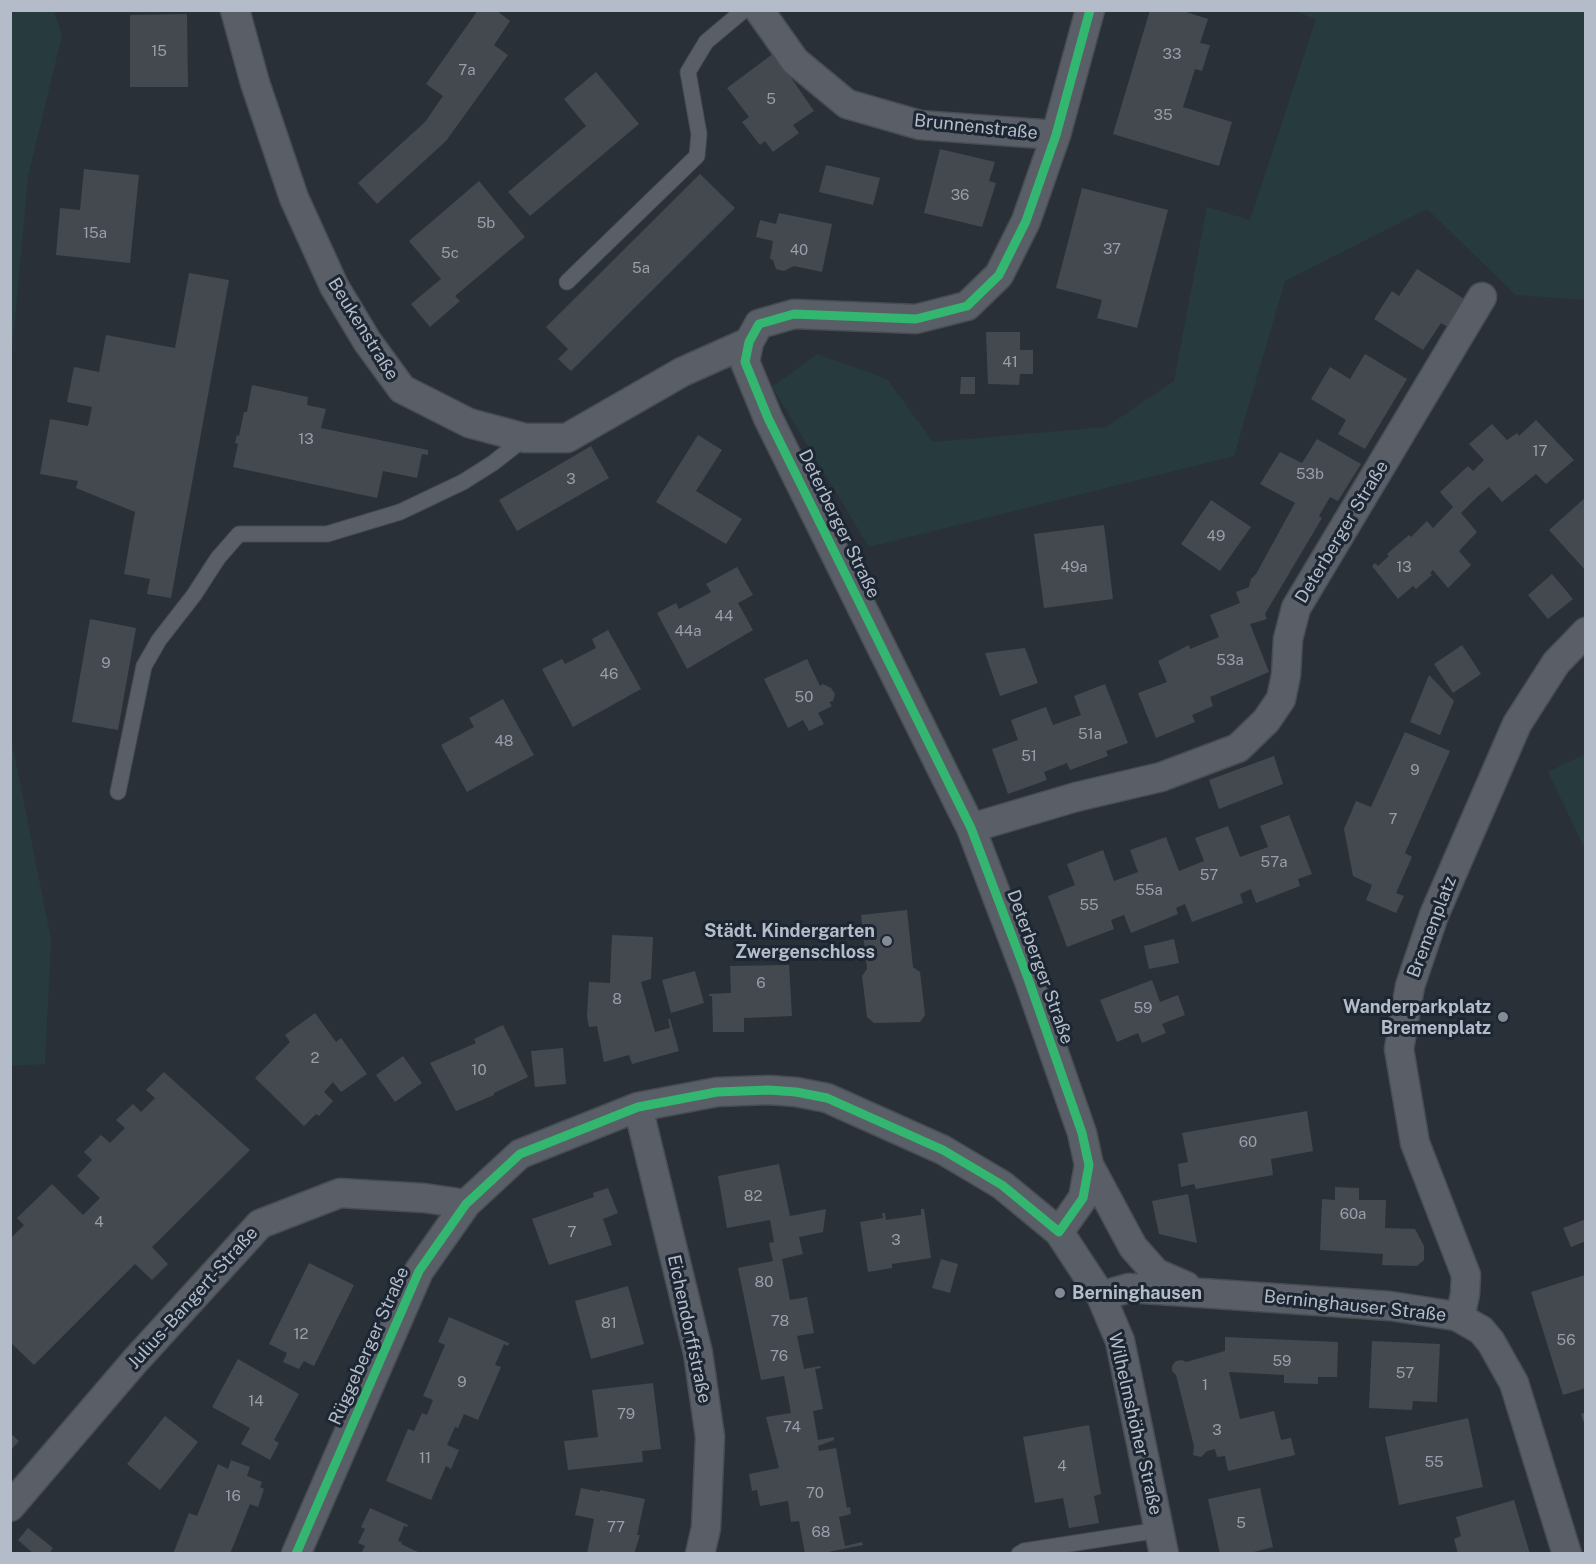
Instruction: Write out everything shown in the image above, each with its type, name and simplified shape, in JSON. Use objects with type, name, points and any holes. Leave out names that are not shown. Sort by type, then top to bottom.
[{"type":"street","name":"Beukenstraße","points":[[235,10],[255,83],[294,198],[334,286],[367,341],[402,389],[469,423],[525,438],[567,438],[682,372],[749,342]]},
{"type":"street","name":"Brunnenstraße","points":[[759,10],[795,61],[847,104],[920,125],[1056,135]]},
{"type":"street","points":[[749,342],[759,324],[794,314],[916,319],[967,306],[999,275],[1026,221],[1056,135],[1090,10]]},
{"type":"street","name":"Deterberger Straße","points":[[971,828],[1076,797],[1161,777],[1238,748],[1266,721],[1281,699],[1286,675],[1288,639],[1296,608],[1482,297]]},
{"type":"street","name":"Deterberger Straße","points":[[749,342],[745,362],[768,418],[971,828],[1037,1003],[1082,1133],[1089,1165],[1083,1198],[1059,1232]]},
{"type":"street","name":"Bremenplatz","points":[[1460,1318],[1466,1294],[1466,1275],[1415,1143],[1399,1049],[1408,996],[1434,915],[1517,724],[1556,663],[1586,632]]},
{"type":"street","name":"Rüggeberger Straße","points":[[296,1554],[419,1272],[466,1204],[520,1154],[638,1107],[717,1092],[769,1090],[827,1098],[943,1150],[1002,1185],[1059,1232],[1101,1296]]},
{"type":"street","name":"Eichendorffstraße","points":[[638,1107],[698,1353],[710,1437],[706,1528],[700,1554]]},
{"type":"street","name":"Berninghauser Straße","points":[[1089,1165],[1133,1247],[1156,1273],[1202,1293]]},
{"type":"street","name":"Julius-Bangert-Straße","points":[[10,1506],[135,1360],[260,1224],[340,1193],[424,1198],[466,1204]]},
{"type":"street","name":"Berninghauser Straße","points":[[1101,1296],[1129,1288],[1390,1306],[1460,1318],[1486,1336],[1514,1383],[1567,1554]]},
{"type":"street","name":"Wilhelmshöher Straße","points":[[1101,1296],[1120,1341],[1162,1542]]},
{"type":"lane","points":[[567,282],[697,156],[699,134],[688,72],[706,42],[744,10]]},
{"type":"lane","points":[[118,792],[144,666],[159,640],[194,595],[218,558],[239,534],[327,534],[400,512],[463,482],[493,463],[525,438]]},
{"type":"lane","points":[[1019,1554],[1024,1551],[1162,1542]]},
{"type":"green space","points":[[11,10],[54,11],[62,35],[28,177],[11,363]]},
{"type":"green space","points":[[1293,11],[1585,11],[1585,300],[1516,295],[1427,209],[1285,281],[1234,456],[869,547],[772,387],[817,354],[887,379],[933,442],[1106,427],[1174,381],[1207,207],[1250,220],[1316,19]]},
{"type":"green space","points":[[11,737],[51,940],[45,1064],[11,1066]]},
{"type":"green space","points":[[1585,754],[1585,849],[1548,772]]},
{"type":"building","points":[[478,10],[496,10],[510,21],[494,45],[508,55],[446,141],[377,204],[358,183],[425,122],[443,96],[426,84]]},
{"type":"building","points":[[1150,10],[1180,10],[1208,19],[1200,43],[1210,45],[1202,71],[1195,69],[1183,107],[1232,122],[1219,166],[1113,134]]},
{"type":"building","points":[[187,14],[188,87],[130,87],[130,15]]},
{"type":"building","points":[[774,53],[814,111],[793,125],[799,133],[773,152],[765,141],[760,145],[742,122],[749,117],[727,88]]},
{"type":"building","points":[[596,72],[639,124],[530,216],[508,192],[586,126],[564,99]]},
{"type":"building","points":[[940,149],[995,162],[989,181],[996,183],[982,227],[924,213]]},
{"type":"building","points":[[826,165],[880,178],[873,205],[819,192]]},
{"type":"building","points":[[84,169],[139,175],[130,263],[56,255],[60,208],[80,210]]},
{"type":"building","points":[[700,174],[735,208],[571,371],[558,359],[568,349],[546,327]]},
{"type":"building","points":[[479,181],[525,237],[455,296],[460,301],[430,327],[411,304],[441,279],[409,241]]},
{"type":"building","points":[[1082,188],[1168,210],[1137,328],[1097,318],[1102,300],[1056,288]]},
{"type":"building","points":[[779,213],[832,224],[822,272],[794,266],[784,271],[776,269],[773,260],[770,259],[773,241],[756,237],[760,220],[776,224]]},
{"type":"building","points":[[1417,269],[1466,300],[1449,328],[1441,323],[1423,350],[1374,319],[1392,291],[1399,296]]},
{"type":"building","points":[[189,273],[229,280],[171,598],[147,594],[150,579],[124,574],[135,512],[76,488],[78,481],[40,474],[50,419],[88,426],[92,407],[67,402],[74,367],[99,372],[106,335],[175,348]]},
{"type":"building","points":[[986,332],[1020,332],[1020,350],[1033,350],[1033,374],[1020,374],[1019,385],[988,384]]},
{"type":"building","points":[[1365,354],[1407,379],[1365,449],[1338,434],[1346,420],[1311,399],[1330,367],[1350,379]]},
{"type":"building","points":[[961,377],[975,377],[975,394],[960,394]]},
{"type":"building","points":[[252,385],[308,397],[307,405],[326,409],[321,428],[428,450],[428,455],[422,454],[417,478],[383,471],[377,498],[233,467],[238,444],[235,443],[237,435],[239,436],[244,412],[247,412]]},
{"type":"building","points":[[1536,420],[1574,460],[1546,484],[1536,474],[1502,502],[1489,487],[1461,513],[1477,532],[1459,551],[1471,565],[1448,588],[1433,570],[1430,573],[1432,575],[1416,589],[1413,586],[1398,599],[1372,566],[1375,563],[1378,566],[1389,556],[1387,554],[1409,535],[1411,537],[1427,521],[1433,528],[1453,507],[1440,492],[1468,466],[1473,471],[1484,460],[1469,444],[1492,424],[1507,440],[1517,433],[1519,436]]},
{"type":"building","points":[[698,435],[722,450],[696,491],[742,519],[726,544],[656,502]]},
{"type":"building","points":[[1317,439],[1361,464],[1338,501],[1330,497],[1319,516],[1322,518],[1265,614],[1267,619],[1250,624],[1269,672],[1210,697],[1213,706],[1192,715],[1195,722],[1156,738],[1138,693],[1167,682],[1158,661],[1189,645],[1190,649],[1219,637],[1210,615],[1240,603],[1236,592],[1249,587],[1251,579],[1256,574],[1295,503],[1260,484],[1280,452],[1302,463]]},
{"type":"building","points":[[591,446],[609,478],[517,531],[499,500]]},
{"type":"building","points":[[1586,497],[1586,571],[1549,530]]},
{"type":"building","points":[[1211,500],[1251,527],[1220,571],[1181,544]]},
{"type":"building","points":[[1104,525],[1113,599],[1044,608],[1034,534]]},
{"type":"building","points":[[737,567],[753,595],[738,603],[753,630],[687,669],[657,613],[676,603],[679,609],[711,592],[706,584]]},
{"type":"building","points":[[1552,574],[1573,599],[1548,619],[1528,595]]},
{"type":"building","points":[[90,619],[136,628],[118,730],[72,722]]},
{"type":"building","points":[[608,630],[641,689],[573,727],[542,669],[562,659],[565,664],[596,648],[592,639]]},
{"type":"building","points":[[1462,645],[1481,674],[1453,693],[1434,664]]},
{"type":"building","points":[[1025,648],[1038,683],[1000,696],[985,653]]},
{"type":"building","points":[[807,659],[820,686],[823,684],[831,688],[835,694],[833,701],[829,702],[832,706],[818,713],[824,724],[809,731],[803,720],[788,728],[764,679]]},
{"type":"building","points":[[1429,675],[1454,701],[1440,735],[1410,722]]},
{"type":"building","points":[[1105,684],[1128,743],[1106,751],[1108,756],[1070,770],[1067,763],[1044,772],[1047,780],[1008,794],[992,749],[1018,740],[1011,720],[1046,707],[1053,725],[1081,715],[1074,696]]},
{"type":"building","points":[[503,699],[534,755],[467,792],[441,745],[474,727],[469,718]]},
{"type":"building","points":[[1405,732],[1450,751],[1405,853],[1412,857],[1396,893],[1404,896],[1396,913],[1366,900],[1372,885],[1353,876],[1344,829],[1356,801],[1371,807]]},
{"type":"building","points":[[1274,756],[1283,784],[1219,809],[1209,780]]},
{"type":"building","points":[[1289,815],[1312,874],[1298,879],[1300,886],[1256,903],[1251,889],[1240,894],[1243,903],[1192,922],[1185,904],[1176,908],[1178,914],[1131,933],[1124,915],[1111,920],[1114,929],[1067,947],[1048,896],[1075,885],[1067,864],[1103,850],[1114,881],[1138,872],[1130,850],[1166,837],[1179,871],[1204,861],[1195,838],[1228,826],[1240,857],[1268,847],[1260,826]]},
{"type":"building","name":"Städt. Kindergarten Zwergenschloss","points":[[907,910],[913,967],[920,972],[925,1015],[920,1022],[874,1023],[867,1017],[862,976],[867,969],[861,915]]},
{"type":"building","points":[[612,935],[653,937],[651,979],[641,982],[655,1032],[670,1028],[668,1019],[670,1019],[679,1051],[632,1064],[629,1055],[604,1062],[597,1026],[589,1027],[587,1016],[589,982],[610,983]]},
{"type":"building","points":[[1174,939],[1179,963],[1149,969],[1144,946]]},
{"type":"building","points":[[789,965],[792,1016],[744,1018],[744,1032],[713,1032],[712,996],[709,994],[731,993],[730,966]]},
{"type":"building","points":[[695,971],[704,1003],[671,1013],[662,980]]},
{"type":"building","points":[[1152,980],[1160,1002],[1178,995],[1185,1015],[1162,1024],[1166,1033],[1142,1043],[1138,1033],[1117,1042],[1100,1000]]},
{"type":"building","points":[[315,1013],[336,1042],[341,1038],[367,1074],[341,1092],[333,1082],[324,1092],[333,1101],[319,1116],[316,1114],[304,1126],[255,1078],[290,1042],[285,1035]]},
{"type":"building","points":[[503,1025],[528,1077],[456,1111],[430,1063],[476,1043],[474,1039]]},
{"type":"building","points":[[563,1048],[566,1084],[535,1087],[531,1051]]},
{"type":"building","points":[[403,1056],[422,1083],[395,1102],[376,1075]]},
{"type":"building","points":[[164,1072],[250,1150],[152,1247],[168,1264],[152,1280],[135,1264],[34,1365],[10,1342],[10,1239],[24,1225],[17,1218],[52,1184],[83,1215],[100,1198],[77,1176],[92,1160],[84,1152],[101,1135],[110,1143],[125,1128],[116,1120],[133,1104],[141,1112],[155,1098],[146,1090]]},
{"type":"building","points":[[1307,1111],[1313,1151],[1271,1159],[1273,1175],[1196,1189],[1194,1184],[1181,1187],[1178,1164],[1188,1162],[1182,1133]]},
{"type":"building","points":[[779,1164],[790,1216],[826,1209],[823,1232],[799,1237],[803,1254],[782,1259],[790,1300],[807,1297],[814,1333],[797,1336],[804,1369],[820,1366],[821,1368],[815,1369],[823,1409],[813,1411],[818,1440],[834,1437],[834,1440],[818,1446],[819,1451],[836,1448],[847,1508],[850,1507],[851,1514],[839,1517],[845,1546],[862,1542],[863,1545],[818,1554],[805,1554],[799,1521],[791,1522],[788,1501],[760,1506],[757,1490],[752,1491],[749,1474],[779,1468],[766,1417],[791,1413],[784,1376],[761,1380],[738,1268],[773,1261],[769,1243],[774,1242],[770,1220],[727,1228],[718,1176]]},
{"type":"building","points":[[1335,1187],[1359,1188],[1359,1200],[1386,1200],[1385,1228],[1415,1229],[1424,1246],[1424,1260],[1417,1266],[1382,1265],[1383,1254],[1320,1250],[1322,1199],[1335,1200]]},
{"type":"building","points":[[608,1188],[618,1213],[603,1219],[612,1245],[549,1265],[532,1219],[594,1197],[593,1193]]},
{"type":"building","points":[[1188,1194],[1197,1243],[1159,1234],[1152,1201]]},
{"type":"building","points":[[921,1209],[924,1209],[931,1258],[892,1264],[892,1268],[868,1272],[860,1222],[883,1218],[882,1213],[885,1213],[886,1220],[921,1215]]},
{"type":"building","points":[[1586,1219],[1586,1241],[1571,1247],[1563,1228]]},
{"type":"building","points":[[941,1259],[958,1264],[950,1293],[932,1288]]},
{"type":"building","points":[[309,1263],[354,1285],[314,1366],[304,1361],[299,1369],[283,1362],[287,1353],[269,1344]]},
{"type":"building","points":[[1585,1275],[1586,1388],[1563,1395],[1531,1292]]},
{"type":"building","points":[[628,1286],[644,1344],[591,1359],[575,1301]]},
{"type":"building","points":[[449,1317],[509,1343],[508,1346],[504,1344],[495,1365],[501,1367],[478,1420],[464,1414],[458,1428],[455,1427],[447,1445],[459,1450],[451,1469],[446,1466],[431,1500],[386,1481],[408,1429],[414,1431],[422,1413],[427,1415],[433,1400],[423,1396],[445,1345],[438,1342]]},
{"type":"building","points":[[1225,1337],[1338,1342],[1337,1377],[1318,1377],[1318,1384],[1284,1383],[1284,1375],[1229,1372],[1240,1419],[1274,1411],[1281,1440],[1291,1438],[1295,1455],[1228,1471],[1225,1456],[1217,1457],[1215,1449],[1207,1451],[1201,1457],[1193,1455],[1194,1446],[1172,1366],[1176,1361],[1186,1362],[1225,1351]]},
{"type":"building","points":[[1372,1341],[1440,1344],[1437,1402],[1413,1401],[1412,1410],[1369,1408]]},
{"type":"building","points":[[238,1359],[299,1394],[274,1440],[279,1443],[270,1460],[241,1444],[250,1428],[212,1407]]},
{"type":"building","points":[[653,1383],[661,1449],[642,1451],[643,1462],[568,1470],[564,1441],[598,1437],[592,1390]]},
{"type":"building","points":[[1586,1412],[1586,1426],[1585,1426],[1581,1414]]},
{"type":"building","points":[[165,1416],[198,1442],[160,1490],[127,1464]]},
{"type":"building","points":[[1468,1418],[1483,1487],[1399,1505],[1385,1437]]},
{"type":"building","points":[[1089,1425],[1101,1494],[1094,1496],[1099,1523],[1069,1528],[1063,1498],[1035,1503],[1023,1437]]},
{"type":"building","points":[[10,1433],[19,1441],[10,1451]]},
{"type":"building","points":[[231,1460],[250,1467],[247,1476],[262,1482],[260,1487],[264,1489],[258,1507],[250,1504],[230,1554],[173,1554],[189,1513],[197,1516],[218,1464],[228,1469]]},
{"type":"building","points":[[581,1488],[645,1499],[637,1535],[640,1535],[634,1554],[587,1554],[594,1519],[575,1515]]},
{"type":"building","points":[[1260,1488],[1273,1547],[1246,1554],[1220,1554],[1208,1499]]},
{"type":"building","points":[[1514,1500],[1530,1554],[1458,1554],[1454,1539],[1461,1536],[1456,1517]]},
{"type":"building","points":[[370,1508],[408,1525],[404,1526],[398,1541],[422,1554],[361,1554],[365,1546],[358,1543],[365,1529],[361,1527]]},
{"type":"building","points":[[28,1528],[53,1548],[49,1554],[34,1554],[18,1540]]},
{"type":"cycle path","points":[[296,1554],[419,1271],[466,1204],[520,1154],[638,1107],[717,1092],[769,1090],[796,1092],[827,1098],[943,1150],[1002,1185],[1059,1232],[1083,1198],[1089,1165],[1082,1133],[1029,981],[971,828],[768,418],[745,362],[749,342],[759,324],[794,314],[916,319],[967,306],[999,275],[1026,221],[1056,135],[1090,10]]},
{"type":"place","name":"Städt. Kindergarten Zwergenschloss","points":[[887,941]]},
{"type":"place","name":"Wanderparkplatz Bremenplatz","points":[[1503,1017]]},
{"type":"place","name":"Berninghausen","points":[[1060,1293]]}]
